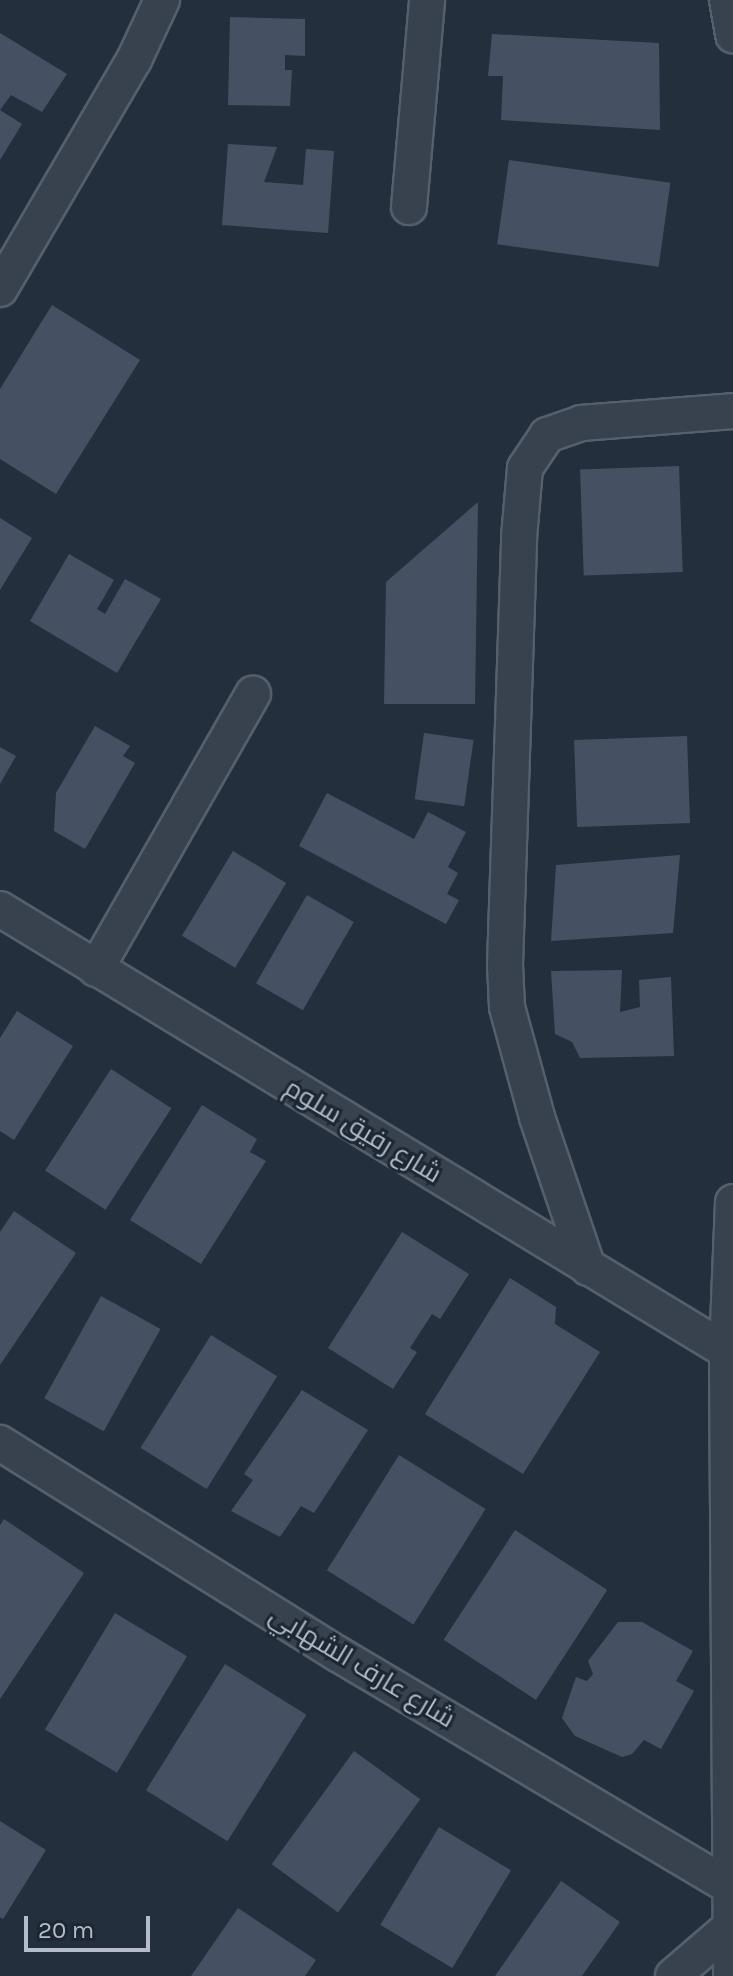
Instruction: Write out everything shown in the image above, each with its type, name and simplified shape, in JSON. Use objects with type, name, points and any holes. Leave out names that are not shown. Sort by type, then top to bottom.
[{"type":"street","points":[[0,289],[134,60],[162,0]]},
{"type":"street","points":[[409,207],[427,0]]},
{"type":"street","points":[[727,0],[733,35]]},
{"type":"street","points":[[588,1268],[537,1117],[507,1007],[505,965],[517,601],[525,468],[547,435],[581,423],[733,411]]},
{"type":"street","points":[[96,969],[253,694]]},
{"type":"street","name":"شارع رفيق سلوم","points":[[0,909],[727,1351]]},
{"type":"street","points":[[731,1976],[728,1886],[727,1351],[733,1202]]},
{"type":"street","name":"شارع عارف الشهابي","points":[[0,1443],[338,1654],[728,1886]]},
{"type":"street","points":[[673,1976],[729,1928]]},
{"type":"building","points":[[230,17],[305,19],[305,56],[285,55],[285,70],[292,70],[290,106],[228,105]]},
{"type":"building","points":[[0,33],[67,74],[42,112],[11,95],[0,110]]},
{"type":"building","points":[[492,34],[659,43],[660,130],[501,120],[503,76],[488,76]]},
{"type":"building","points":[[0,110],[22,124],[0,160]]},
{"type":"building","points":[[228,144],[277,147],[264,182],[303,185],[306,149],[334,151],[328,233],[222,225]]},
{"type":"building","points":[[509,160],[670,183],[659,267],[497,244]]},
{"type":"building","points":[[52,305],[140,360],[56,494],[0,459],[0,389]]},
{"type":"building","points":[[679,466],[683,572],[584,575],[580,469]]},
{"type":"building","points":[[478,502],[475,704],[384,704],[386,582]]},
{"type":"building","points":[[0,518],[32,538],[0,590]]},
{"type":"building","points":[[69,554],[114,580],[97,609],[105,614],[125,579],[161,599],[117,673],[30,621]]},
{"type":"building","points":[[95,726],[130,746],[123,756],[135,763],[85,849],[54,831],[56,793]]},
{"type":"building","points":[[424,733],[474,740],[464,806],[415,799]]},
{"type":"building","points":[[687,736],[690,823],[577,827],[574,740]]},
{"type":"building","points":[[0,747],[16,756],[0,784]]},
{"type":"building","points":[[327,793],[414,839],[428,812],[466,832],[448,867],[458,873],[447,894],[459,900],[446,924],[299,846]]},
{"type":"building","points":[[233,851],[286,883],[235,968],[182,936]]},
{"type":"building","points":[[680,855],[673,933],[551,941],[556,865]]},
{"type":"building","points":[[307,895],[354,922],[303,1010],[256,983]]},
{"type":"building","points":[[622,970],[620,1012],[640,1007],[639,980],[671,977],[674,1056],[580,1058],[572,1042],[555,1034],[551,971]]},
{"type":"building","points":[[17,1011],[73,1046],[14,1140],[0,1131],[0,1038]]},
{"type":"building","points":[[111,1069],[171,1108],[105,1210],[45,1170]]},
{"type":"building","points":[[202,1105],[257,1139],[250,1152],[266,1161],[201,1264],[130,1220]]},
{"type":"building","points":[[14,1211],[76,1253],[0,1365],[0,1232]]},
{"type":"building","points":[[402,1232],[469,1274],[440,1319],[432,1314],[410,1348],[417,1352],[393,1389],[328,1348]]},
{"type":"building","points":[[510,1278],[556,1307],[555,1324],[600,1352],[523,1474],[425,1414]]},
{"type":"building","points":[[101,1296],[160,1329],[104,1431],[44,1398]]},
{"type":"building","points":[[211,1335],[277,1376],[207,1489],[141,1448]]},
{"type":"building","points":[[302,1390],[368,1430],[314,1513],[301,1506],[280,1537],[231,1511],[253,1480],[244,1474]]},
{"type":"building","points":[[399,1455],[486,1509],[413,1624],[327,1570]]},
{"type":"building","points":[[4,1519],[84,1573],[0,1699],[0,1525]]},
{"type":"building","points":[[515,1530],[607,1590],[536,1700],[444,1640]]},
{"type":"building","points":[[115,1613],[187,1656],[117,1773],[45,1730]]},
{"type":"building","points":[[618,1622],[642,1622],[693,1651],[676,1681],[694,1691],[661,1749],[644,1740],[632,1754],[622,1757],[575,1736],[562,1718],[576,1677],[587,1681],[593,1674],[588,1661]]},
{"type":"building","points":[[225,1664],[306,1715],[227,1841],[146,1790]]},
{"type":"building","points":[[354,1751],[420,1799],[338,1912],[272,1864]]},
{"type":"building","points":[[0,1821],[46,1850],[3,1919],[0,1917]]},
{"type":"building","points":[[439,1827],[511,1870],[452,1968],[380,1925]]},
{"type":"building","points":[[561,1881],[620,1922],[582,1976],[495,1976]]},
{"type":"building","points":[[238,1908],[316,1960],[305,1976],[191,1976]]}]
